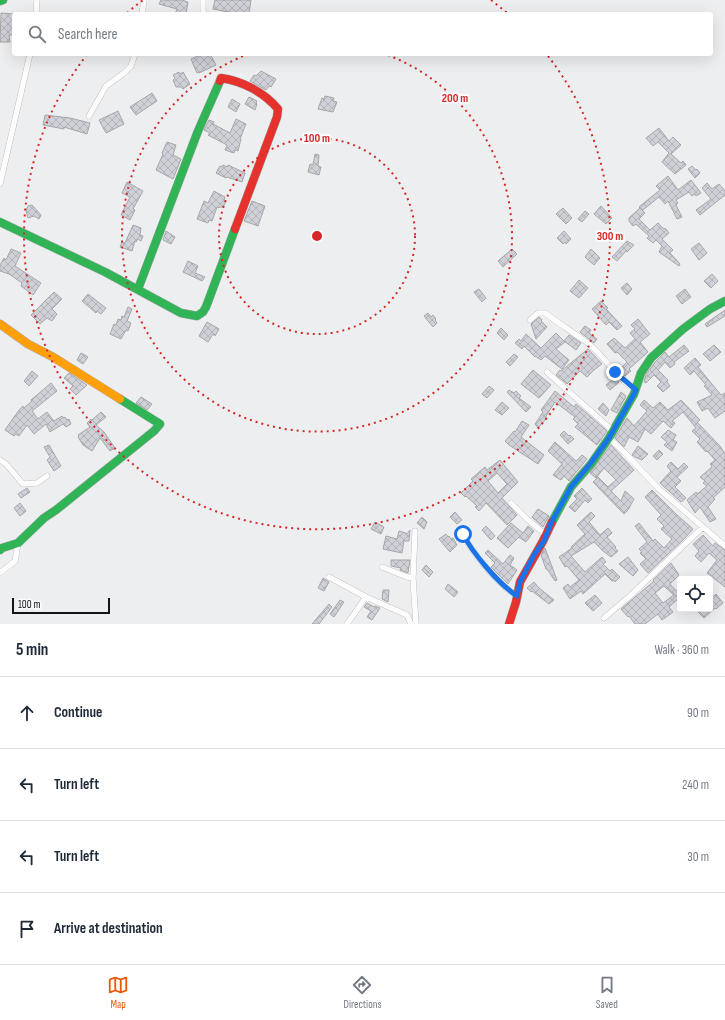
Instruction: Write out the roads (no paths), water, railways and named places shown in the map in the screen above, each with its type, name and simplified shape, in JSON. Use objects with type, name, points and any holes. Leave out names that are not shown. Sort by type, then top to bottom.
[{"type":"street","points":[[36,12],[38,0]]},
{"type":"street","points":[[142,12],[144,0]]},
{"type":"street","points":[[203,0],[204,12]]},
{"type":"street","points":[[0,184],[30,56]]},
{"type":"street","points":[[89,116],[106,86],[124,74],[131,66],[134,56]]},
{"type":"street","points":[[0,222],[138,289],[180,312],[194,316],[198,315],[204,312],[277,117],[278,109],[275,104],[260,93],[229,78],[221,78],[198,131],[138,289]]},
{"type":"street","points":[[508,624],[520,582],[551,523],[571,487],[611,435],[636,390],[641,373],[651,358],[683,329],[710,309],[725,301]]},
{"type":"street","points":[[530,320],[538,313],[545,313],[588,344],[615,372],[636,390]]},
{"type":"street","points":[[0,324],[28,344],[53,357],[160,424],[56,510],[44,518],[18,543],[0,550]]},
{"type":"street","points":[[547,372],[611,435],[624,452],[659,489],[725,546]]},
{"type":"street","points":[[0,460],[6,464],[23,484],[36,483],[47,476]]},
{"type":"street","points":[[511,503],[546,535]]},
{"type":"street","points":[[604,618],[630,596],[703,527]]},
{"type":"street","points":[[414,531],[413,578],[416,624]]},
{"type":"street","points":[[463,534],[468,545],[485,565],[510,591],[517,596]]},
{"type":"street","points":[[0,572],[15,561],[18,543]]},
{"type":"street","points":[[382,567],[413,578]]},
{"type":"street","points":[[329,577],[366,597],[406,615],[410,624]]},
{"type":"street","points":[[347,624],[366,597]]},
{"type":"street","points":[[406,615],[411,613],[415,608]]}]
